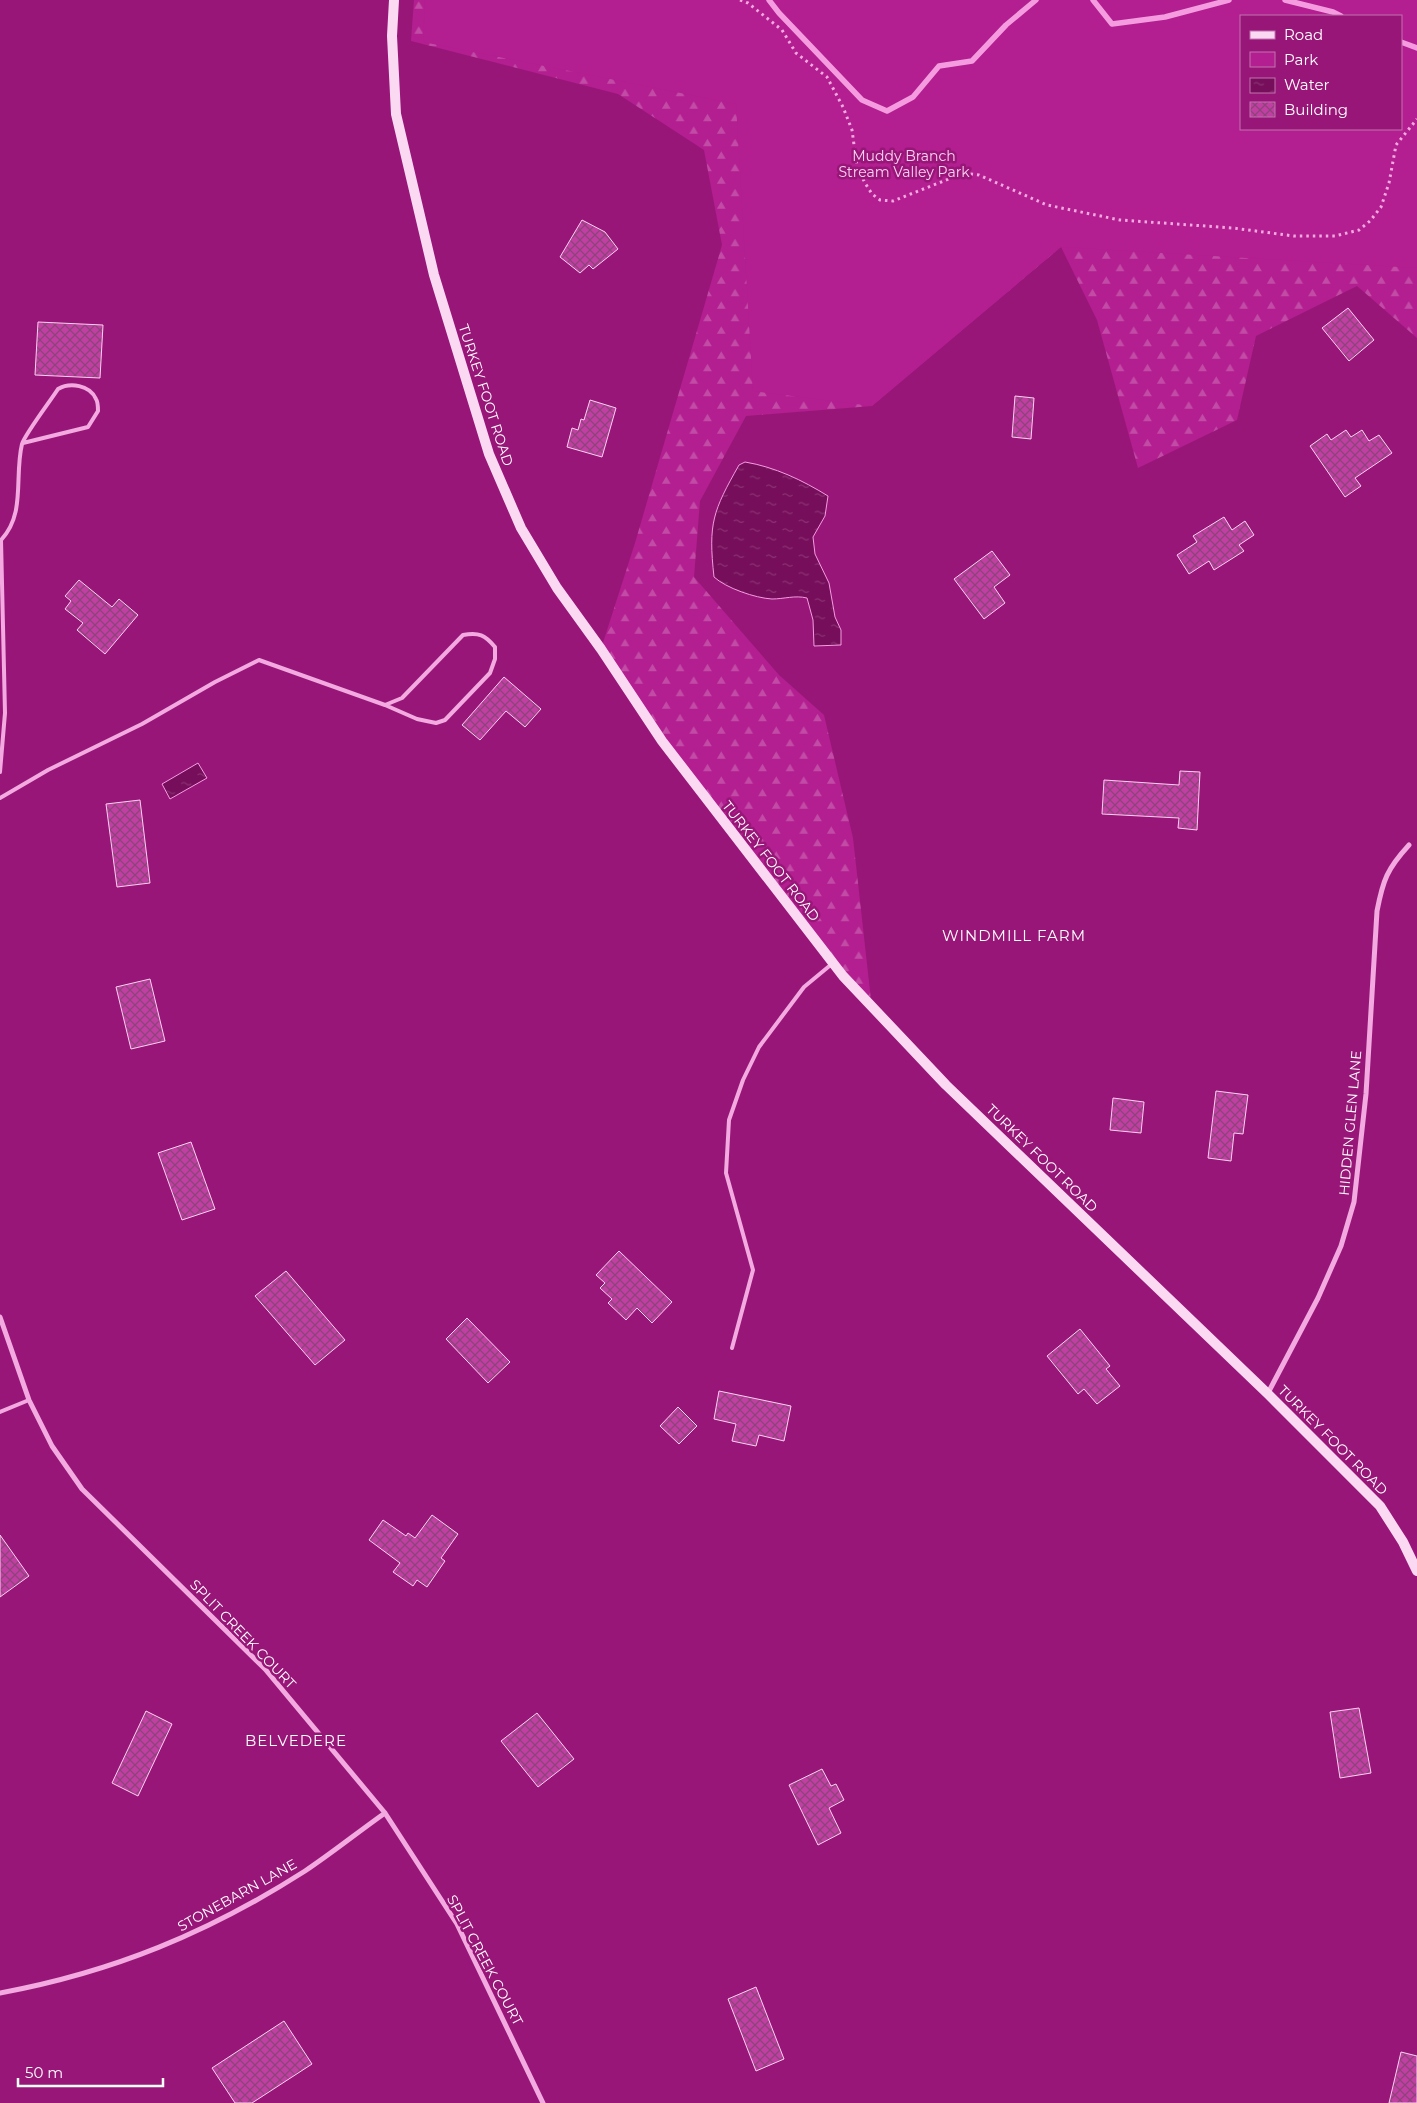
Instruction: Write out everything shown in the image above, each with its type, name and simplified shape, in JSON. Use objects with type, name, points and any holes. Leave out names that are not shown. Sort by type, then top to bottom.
[{"type":"street","name":"TURKEY FOOT ROAD","points":[[394,0],[392,36],[396,114],[434,275],[488,454],[518,520],[557,588],[601,649],[662,741],[833,963],[872,1009],[946,1085],[1268,1394],[1380,1506],[1403,1542],[1417,1571]]},
{"type":"street","name":"HIDDEN GLEN LANE","points":[[1268,1394],[1318,1298],[1341,1246],[1354,1202],[1366,1094],[1376,912],[1383,882],[1393,863],[1409,845]]},
{"type":"street","name":"SPLIT CREEK COURT","points":[[0,1317],[29,1400],[52,1446],[82,1488],[265,1669],[385,1813],[457,1924],[543,2103]]},
{"type":"street","name":"STONEBARN LANE","points":[[0,1993],[43,1985],[105,1968],[185,1938],[246,1906],[306,1870],[385,1813]]},
{"type":"lane","points":[[0,772],[4,713],[1,540],[10,530],[16,513],[22,443],[58,389],[67,384],[86,388],[96,398],[98,411],[88,427],[22,443]]},
{"type":"lane","points":[[0,798],[48,770],[142,724],[215,682],[259,660],[385,705],[417,719],[436,723],[445,720],[490,673],[495,659],[496,647],[486,636],[475,633],[463,635],[402,698],[385,705]]},
{"type":"lane","points":[[732,1348],[753,1270],[726,1173],[729,1120],[742,1080],[759,1047],[804,988],[833,963]]},
{"type":"lane","points":[[0,1412],[29,1400]]},
{"type":"path","points":[[740,0],[748,3],[782,30],[796,53],[827,77],[843,107],[852,130],[857,167],[872,194],[880,200],[893,201],[964,173],[979,175],[1047,205],[1120,220],[1232,228],[1294,236],[1335,236],[1359,230],[1370,221],[1380,207],[1389,183],[1396,145],[1417,119]]},
{"type":"green space","name":"Muddy Branch Stream Valley Park","points":[[414,0],[1417,0],[1417,338],[1357,286],[1256,336],[1237,420],[1138,468],[1097,320],[1061,247],[872,406],[746,416],[700,501],[694,577],[779,675],[824,715],[853,838],[872,1009],[662,741],[601,649],[635,543],[722,245],[704,150],[618,94],[411,41]]},
{"type":"green space","name":"Muddy Branch Stream Valley Park","points":[[425,0],[1417,0],[1417,268],[1061,247],[872,406],[753,391],[736,104],[423,42]]},
{"type":"water","points":[[745,462],[767,467],[788,475],[828,496],[825,516],[813,537],[815,554],[829,583],[835,617],[841,630],[841,645],[814,646],[813,620],[807,598],[772,599],[757,597],[733,589],[714,577],[712,530],[714,518],[730,481],[739,465]]},
{"type":"water","points":[[198,763],[207,778],[170,799],[162,784]]},
{"type":"building","points":[[582,220],[605,232],[618,249],[593,269],[589,265],[580,273],[560,257]]},
{"type":"building","points":[[1348,308],[1374,340],[1349,361],[1322,328]]},
{"type":"building","points":[[38,322],[103,325],[100,378],[35,375]]},
{"type":"building","points":[[1015,396],[1034,398],[1031,439],[1012,437]]},
{"type":"building","points":[[590,400],[616,408],[602,457],[567,447],[572,428],[578,430],[581,419],[584,420]]},
{"type":"building","points":[[1346,430],[1351,437],[1362,430],[1369,441],[1379,435],[1392,453],[1355,478],[1361,486],[1345,497],[1310,446],[1327,434],[1331,440]]},
{"type":"building","points":[[1224,517],[1232,530],[1245,521],[1254,535],[1239,545],[1244,551],[1214,570],[1209,561],[1189,574],[1177,555],[1197,542],[1193,536]]},
{"type":"building","points":[[992,551],[1010,575],[994,587],[1005,603],[984,619],[954,579]]},
{"type":"building","points":[[79,580],[112,607],[119,599],[138,615],[105,654],[77,630],[83,623],[65,609],[71,601],[65,596]]},
{"type":"building","points":[[504,677],[541,709],[525,727],[506,711],[480,740],[462,725]]},
{"type":"building","points":[[1180,771],[1200,772],[1197,830],[1178,828],[1179,818],[1102,814],[1104,780],[1179,785]]},
{"type":"building","points":[[140,800],[150,883],[117,887],[106,804]]},
{"type":"building","points":[[150,979],[165,1041],[131,1049],[116,987]]},
{"type":"building","points":[[1216,1091],[1248,1095],[1243,1134],[1234,1133],[1231,1161],[1208,1158]]},
{"type":"building","points":[[1113,1098],[1144,1102],[1141,1133],[1110,1130]]},
{"type":"building","points":[[191,1142],[215,1209],[182,1220],[158,1153]]},
{"type":"building","points":[[619,1251],[672,1302],[652,1323],[637,1308],[626,1320],[608,1303],[612,1299],[600,1288],[605,1283],[596,1275]]},
{"type":"building","points":[[286,1271],[345,1340],[315,1365],[255,1296]]},
{"type":"building","points":[[467,1318],[510,1362],[488,1383],[446,1339]]},
{"type":"building","points":[[1080,1329],[1110,1366],[1106,1369],[1120,1386],[1097,1404],[1084,1389],[1078,1394],[1047,1356]]},
{"type":"building","points":[[719,1391],[791,1406],[784,1441],[759,1435],[756,1446],[732,1441],[736,1424],[714,1419]]},
{"type":"building","points":[[678,1407],[697,1426],[679,1444],[660,1426]]},
{"type":"building","points":[[432,1515],[458,1534],[441,1558],[445,1561],[427,1587],[417,1580],[413,1586],[393,1572],[400,1563],[369,1540],[383,1520],[406,1536],[408,1533],[415,1538]]},
{"type":"building","points":[[0,1535],[29,1576],[0,1597]]},
{"type":"building","points":[[1359,1708],[1371,1773],[1340,1778],[1330,1712]]},
{"type":"building","points":[[146,1711],[172,1724],[138,1796],[112,1783]]},
{"type":"building","points":[[537,1713],[574,1759],[538,1787],[501,1741]]},
{"type":"building","points":[[822,1769],[831,1786],[836,1784],[844,1800],[829,1808],[841,1833],[818,1845],[789,1785]]},
{"type":"building","points":[[756,1987],[784,2059],[756,2071],[728,1999]]},
{"type":"building","points":[[284,2021],[312,2064],[252,2103],[235,2103],[212,2068]]},
{"type":"building","points":[[1401,2052],[1417,2056],[1417,2103],[1389,2103]]},
{"type":"waterway","points":[[769,0],[779,13],[862,100],[887,111],[913,97],[939,66],[972,61],[1006,25],[1036,0]]},
{"type":"waterway","points":[[1093,0],[1112,24],[1165,17],[1229,0]]},
{"type":"waterway","points":[[1285,0],[1339,15]]},
{"type":"waterway","points":[[1402,42],[1417,48]]},
{"type":"district","name":"WINDMILL FARM","points":[[1014,935]]},
{"type":"district","name":"BELVEDERE","points":[[296,1740]]}]
